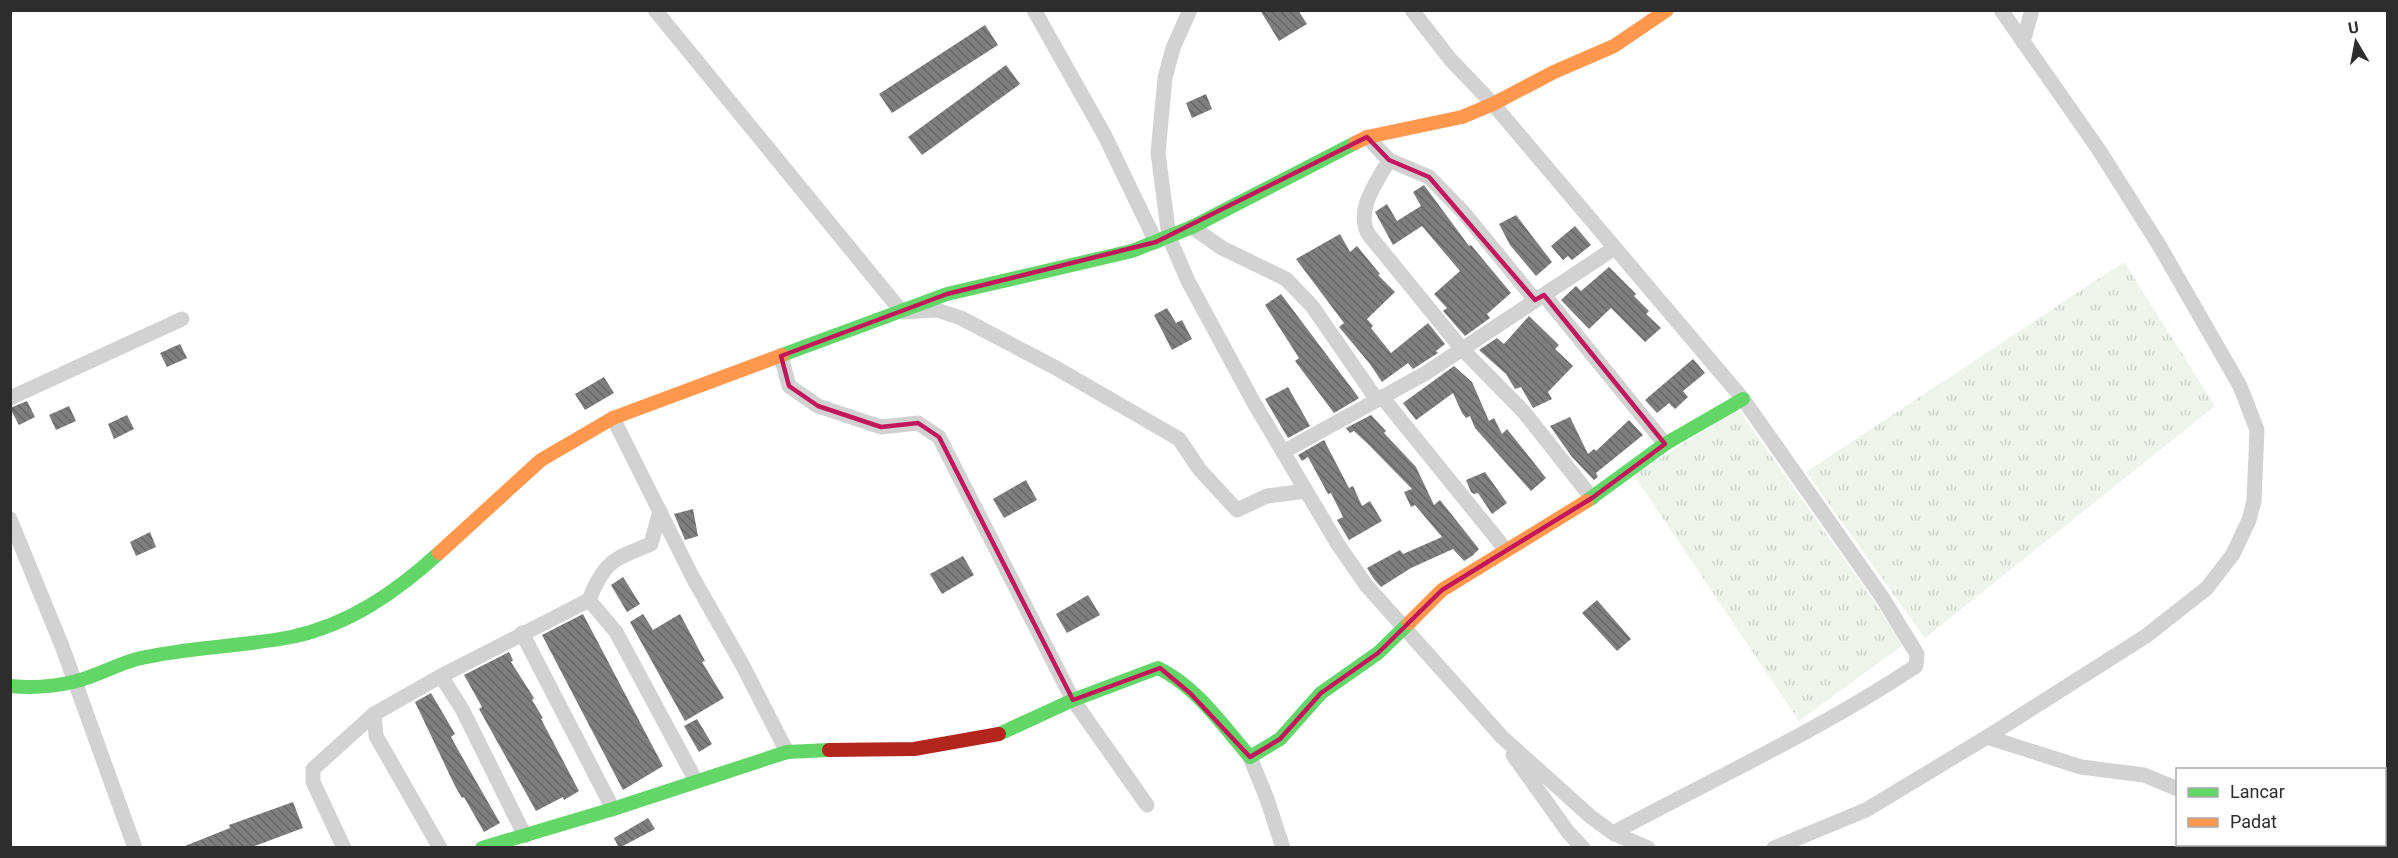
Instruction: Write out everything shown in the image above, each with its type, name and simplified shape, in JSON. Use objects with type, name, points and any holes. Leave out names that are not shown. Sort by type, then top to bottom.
[{"type":"street","points":[[655,10],[902,312]]},
{"type":"street","points":[[1034,10],[1283,452],[1336,543],[1366,585],[1502,737],[1591,817],[1613,833],[1648,848]]},
{"type":"street","points":[[1163,240],[1158,153],[1160,112],[1165,78],[1173,48],[1190,10]]},
{"type":"street","points":[[1412,10],[1450,59],[1493,104],[1613,249],[1676,318],[1743,399],[1882,597],[1908,636],[1918,661],[1916,666],[1893,681],[1775,750],[1613,833]]},
{"type":"street","points":[[10,686],[38,688],[75,682],[108,668],[139,659],[290,637],[321,629],[346,618],[404,585],[541,460],[613,418],[947,294],[1132,251],[1163,240],[1366,137],[1462,117],[1493,104],[1554,72],[1614,46],[1667,10]]},
{"type":"street","points":[[1774,848],[1866,810],[1987,737],[2146,636],[2207,588],[2225,568],[2243,538],[2254,501],[2256,430],[2240,386],[2158,244],[2105,159],[2001,10]]},
{"type":"street","points":[[2024,42],[2032,10]]},
{"type":"street","points":[[1366,137],[1389,160],[1429,177],[1540,298],[1665,444]]},
{"type":"street","points":[[1389,160],[1370,196],[1363,226],[1462,348],[1523,411],[1592,498]]},
{"type":"street","points":[[1192,227],[1222,248],[1286,279],[1312,306],[1379,398],[1506,550]]},
{"type":"street","points":[[1283,452],[1426,373],[1613,249]]},
{"type":"street","points":[[902,312],[937,310],[961,318],[1134,411],[1179,439],[1200,470],[1237,510],[1267,496],[1306,491]]},
{"type":"street","points":[[10,398],[182,319]]},
{"type":"street","points":[[781,356],[789,386],[818,406],[881,427],[918,423],[939,437],[1073,700],[1147,805]]},
{"type":"street","points":[[1250,757],[1280,739],[1321,693],[1378,653],[1442,590],[1592,498],[1665,444],[1743,399]]},
{"type":"street","points":[[613,418],[787,752]]},
{"type":"street","points":[[344,848],[313,782],[313,769],[374,714],[522,633],[589,600],[596,583],[613,559],[651,544],[660,511]]},
{"type":"street","points":[[10,519],[75,682],[135,848]]},
{"type":"street","points":[[589,600],[616,632],[696,781]]},
{"type":"street","points":[[522,633],[613,809]]},
{"type":"street","points":[[482,848],[613,809],[787,752],[862,748],[914,749],[1001,734],[1073,700],[1146,672],[1161,669],[1190,693],[1250,757],[1283,848]]},
{"type":"street","points":[[441,676],[462,709],[525,836]]},
{"type":"street","points":[[374,714],[376,736],[440,848]]},
{"type":"street","points":[[1502,737],[1539,794],[1583,848]]},
{"type":"street","points":[[1987,737],[2081,767],[2144,775],[2176,788]]},
{"type":"highlighted area","points":[[1367,137],[1389,160],[1429,177],[1535,300],[1544,295],[1665,444],[1592,498],[1442,590],[1378,653],[1321,693],[1280,739],[1250,757],[1190,693],[1160,668],[1073,700],[939,437],[918,423],[881,427],[818,406],[789,386],[781,356],[947,294],[1156,242]]},
{"type":"green space","points":[[2124,262],[2215,406],[1925,638],[1806,472]]},
{"type":"green space","points":[[1738,409],[1904,644],[1799,721],[1634,475]]},
{"type":"building","points":[[1260,10],[1298,10],[1307,24],[1279,41]]},
{"type":"building","points":[[985,25],[998,45],[892,113],[879,94]]},
{"type":"building","points":[[1006,65],[1020,84],[922,155],[908,137]]},
{"type":"building","points":[[1206,94],[1212,109],[1192,118],[1186,103]]},
{"type":"building","points":[[1424,185],[1469,246],[1471,245],[1511,293],[1487,314],[1490,318],[1465,336],[1443,311],[1447,308],[1434,294],[1460,271],[1422,226],[1393,245],[1375,212],[1387,204],[1397,221],[1421,206],[1413,192]]},
{"type":"building","points":[[1516,215],[1552,262],[1536,276],[1510,245],[1499,224]]},
{"type":"building","points":[[1575,226],[1591,245],[1572,260],[1568,256],[1563,260],[1551,246]]},
{"type":"building","points":[[1340,234],[1350,252],[1357,246],[1380,274],[1378,275],[1395,292],[1367,319],[1373,326],[1371,328],[1391,353],[1428,323],[1445,344],[1436,351],[1438,353],[1413,369],[1408,363],[1382,382],[1339,327],[1344,323],[1296,259]]},
{"type":"building","points":[[1609,267],[1636,294],[1634,296],[1649,311],[1646,314],[1661,328],[1645,342],[1611,308],[1589,329],[1561,300],[1576,286],[1581,291]]},
{"type":"building","points":[[1281,294],[1359,398],[1334,413],[1295,361],[1299,358],[1265,305]]},
{"type":"building","points":[[1167,308],[1176,323],[1182,320],[1192,339],[1172,350],[1154,315]]},
{"type":"building","points":[[1529,316],[1559,345],[1555,349],[1573,366],[1548,392],[1552,399],[1533,408],[1521,387],[1515,389],[1506,374],[1479,350],[1497,338],[1504,344]]},
{"type":"building","points":[[180,344],[187,358],[167,367],[160,353]]},
{"type":"building","points":[[1693,359],[1705,373],[1683,391],[1688,397],[1675,409],[1669,403],[1657,413],[1645,400]]},
{"type":"building","points":[[1454,366],[1472,382],[1489,421],[1494,418],[1502,434],[1507,429],[1546,478],[1531,491],[1475,428],[1470,416],[1466,418],[1462,413],[1453,393],[1416,420],[1403,403]]},
{"type":"building","points":[[604,377],[614,393],[585,410],[575,394]]},
{"type":"building","points":[[1288,387],[1310,426],[1288,438],[1265,399]]},
{"type":"building","points":[[27,401],[35,417],[19,425],[10,408]]},
{"type":"building","points":[[69,406],[76,421],[56,430],[49,415]]},
{"type":"building","points":[[127,415],[134,429],[114,439],[108,424]]},
{"type":"building","points":[[1371,415],[1386,431],[1384,433],[1416,467],[1434,505],[1440,500],[1479,549],[1472,556],[1464,561],[1453,549],[1411,568],[1381,587],[1374,579],[1367,568],[1400,550],[1403,554],[1442,537],[1415,505],[1411,507],[1404,492],[1412,489],[1354,431],[1350,433],[1346,428]]},
{"type":"building","points":[[1570,417],[1588,454],[1594,449],[1596,451],[1629,420],[1643,435],[1596,473],[1598,477],[1594,480],[1572,457],[1550,426]]},
{"type":"building","points":[[1324,440],[1349,488],[1353,486],[1362,506],[1370,501],[1382,521],[1349,540],[1337,520],[1343,517],[1331,493],[1328,494],[1308,457],[1302,461],[1298,455]]},
{"type":"building","points":[[1485,472],[1507,503],[1492,514],[1478,493],[1471,492],[1466,480]]},
{"type":"building","points":[[1026,480],[1037,500],[1004,518],[993,499]]},
{"type":"building","points":[[693,509],[698,536],[685,540],[674,514]]},
{"type":"building","points":[[150,532],[156,547],[136,556],[130,542]]},
{"type":"building","points":[[963,556],[974,575],[942,594],[930,574]]},
{"type":"building","points":[[623,577],[640,604],[627,612],[611,585]]},
{"type":"building","points":[[1088,595],[1100,615],[1067,633],[1056,614]]},
{"type":"building","points":[[1597,600],[1631,639],[1617,651],[1582,613]]},
{"type":"building","points":[[583,614],[663,766],[623,790],[542,635]]},
{"type":"building","points":[[643,614],[653,630],[680,614],[705,661],[702,662],[724,698],[685,721],[630,622]]},
{"type":"building","points":[[509,652],[513,660],[511,662],[534,698],[532,700],[543,718],[541,719],[579,791],[564,800],[563,797],[536,811],[479,709],[482,707],[464,675]]},
{"type":"building","points":[[431,693],[455,734],[451,737],[500,823],[484,832],[455,786],[415,702]]},
{"type":"building","points":[[697,719],[712,744],[699,752],[684,726]]},
{"type":"building","points":[[293,802],[303,828],[249,848],[180,848],[230,828],[229,825]]},
{"type":"building","points":[[648,818],[655,829],[619,848],[614,838]]},
{"type":"traffic: fast","points":[[782,355],[947,294],[1132,251],[1192,227],[1355,143]]},
{"type":"traffic: fast","points":[[1587,501],[1665,444],[1743,399]]},
{"type":"traffic: fast","points":[[10,686],[42,687],[65,684],[137,659],[272,640],[312,632],[352,615],[389,594],[439,553]]},
{"type":"traffic: fast","points":[[999,734],[1073,700],[1158,668],[1185,685],[1197,696],[1250,757],[1280,739],[1321,693],[1378,653],[1409,623]]},
{"type":"traffic: fast","points":[[482,848],[613,809],[787,752],[829,750]]},
{"type":"traffic: slow","points":[[1355,143],[1367,137],[1462,117],[1493,104],[1554,72],[1614,46],[1667,10]]},
{"type":"traffic: slow","points":[[439,553],[541,460],[613,418],[782,355]]},
{"type":"traffic: slow","points":[[1409,623],[1442,590],[1587,501]]},
{"type":"traffic: jam","points":[[829,750],[914,749],[999,734]]}]
